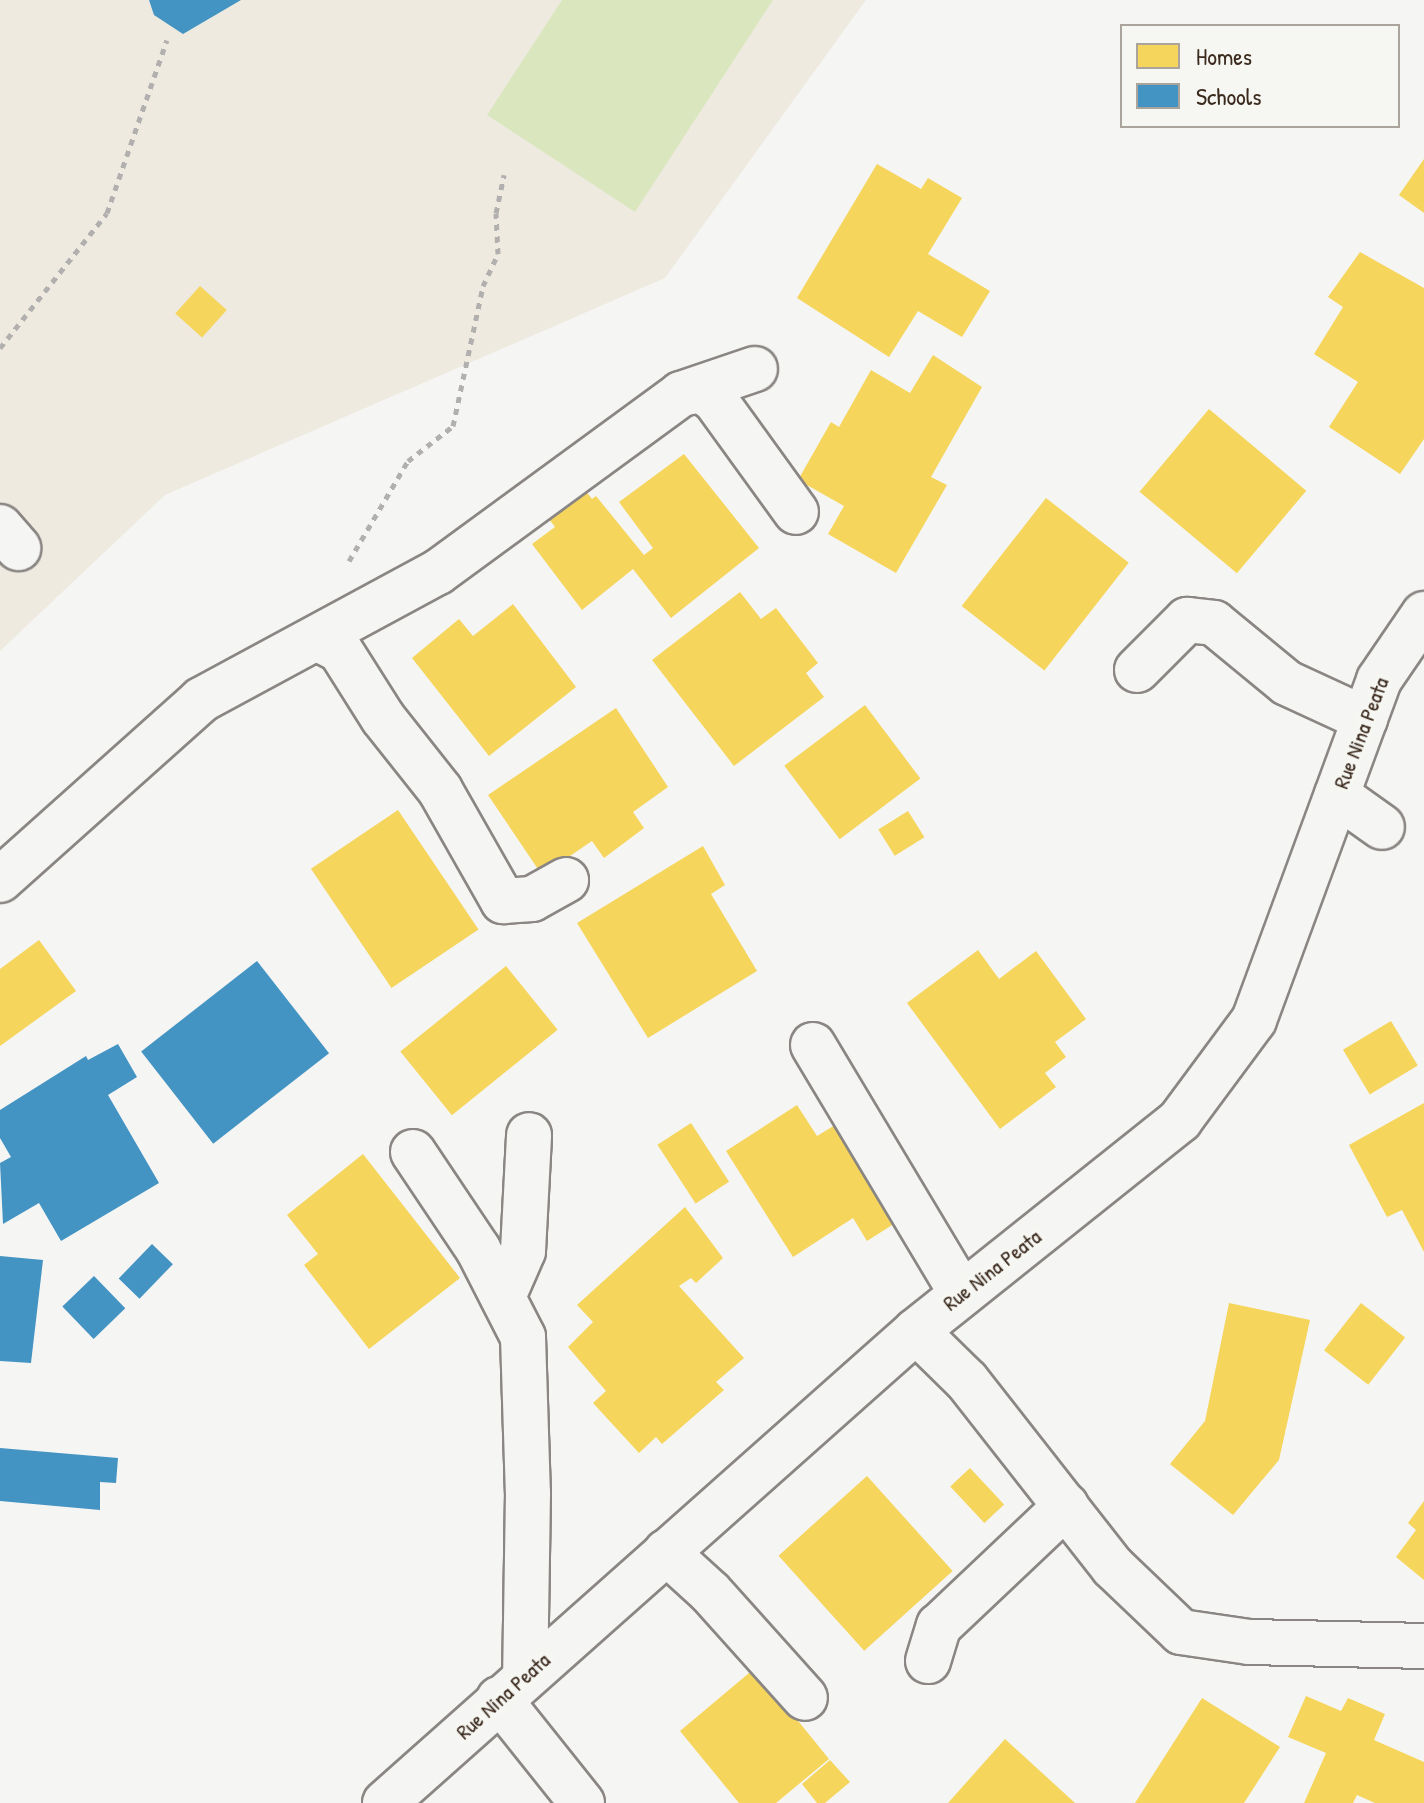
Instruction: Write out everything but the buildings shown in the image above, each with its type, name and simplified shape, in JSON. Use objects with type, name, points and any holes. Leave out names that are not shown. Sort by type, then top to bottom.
[{"type":"street","points":[[0,880],[201,700],[320,640],[438,572],[681,394],[755,369]]},
{"type":"street","points":[[681,394],[701,390],[715,400],[796,512]]},
{"type":"street","name":"Rue Nina Peata","points":[[385,1803],[916,1331],[1180,1120],[1254,1020],[1379,680],[1424,614]]},
{"type":"street","points":[[1137,670],[1187,620],[1214,623],[1287,683],[1365,719]]},
{"type":"street","points":[[320,640],[340,650],[383,718],[440,790],[503,901],[532,899],[566,880]]},
{"type":"street","points":[[1337,795],[1382,827]]},
{"type":"street","points":[[813,1045],[962,1294]]},
{"type":"street","points":[[503,1297],[523,1251],[529,1135]]},
{"type":"street","points":[[413,1152],[503,1297],[523,1337],[527,1391],[512,1688],[582,1803]]},
{"type":"street","points":[[916,1331],[967,1381],[1113,1567],[1181,1632],[1249,1642],[1424,1646]]},
{"type":"street","points":[[928,1661],[939,1626],[1066,1506]]},
{"type":"street","points":[[666,1552],[710,1592],[805,1698]]},
{"type":"path","points":[[0,348],[107,213],[167,40]]},
{"type":"path","points":[[346,566],[408,461],[453,426],[483,286],[498,254],[496,213],[504,175]]},
{"type":"shaded area","points":[[0,0],[866,0],[665,278],[165,495],[0,651]]},
{"type":"green space","points":[[562,0],[773,0],[635,212],[487,115]]}]
